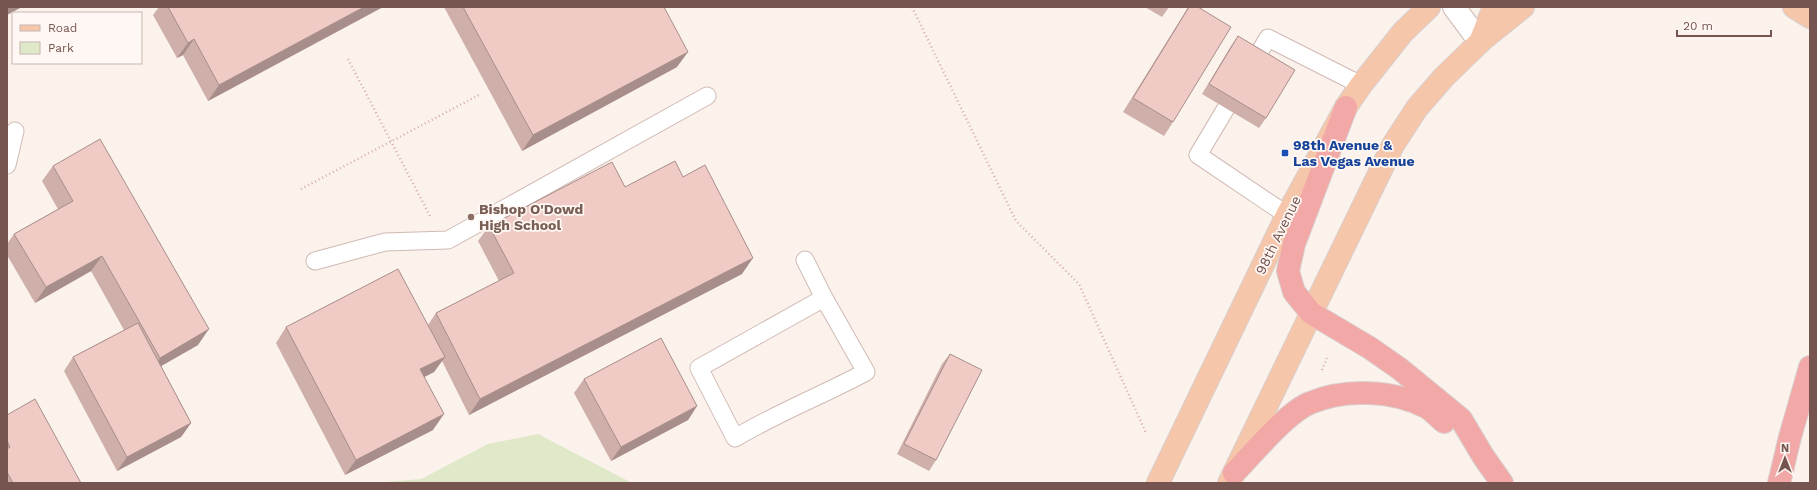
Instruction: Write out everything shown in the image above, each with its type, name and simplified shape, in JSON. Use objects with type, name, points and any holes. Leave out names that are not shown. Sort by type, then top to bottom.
[{"type":"highway","points":[[1346,107],[1294,244],[1288,271],[1294,292],[1311,313],[1370,348],[1400,369],[1462,419],[1502,483]]},
{"type":"highway","points":[[1779,483],[1790,437],[1810,367]]},
{"type":"highway","points":[[1232,478],[1289,417],[1309,403],[1346,394],[1374,393],[1404,399],[1429,409],[1484,456]]},
{"type":"main road","name":"98th Avenue","points":[[1158,483],[1287,215],[1346,107],[1361,84],[1402,32],[1429,7]]},
{"type":"main road","points":[[1480,42],[1494,7]]},
{"type":"main road","points":[[1232,478],[1393,145],[1418,108],[1444,77],[1480,42],[1523,7]]},
{"type":"main road","points":[[1794,7],[1810,17]]},
{"type":"street","points":[[1454,7],[1480,42]]},
{"type":"lane","points":[[1287,215],[1198,155],[1268,38],[1361,84]]},
{"type":"lane","points":[[315,261],[385,242],[448,240],[706,96]]},
{"type":"lane","points":[[7,166],[15,131]]},
{"type":"lane","points":[[804,260],[866,372],[754,427],[735,438],[700,368],[824,298]]},
{"type":"path","points":[[912,7],[1016,221],[1079,284],[1146,433]]},
{"type":"path","points":[[348,59],[430,217]]},
{"type":"path","points":[[301,189],[479,95]]},
{"type":"path","points":[[1320,374],[1329,354]]},
{"type":"green space","points":[[538,434],[632,483],[373,483],[421,479],[488,444]]},
{"type":"building","points":[[168,7],[364,7],[219,85],[194,39],[188,43]]},
{"type":"building","points":[[463,7],[664,7],[688,52],[533,135]]},
{"type":"building","points":[[1189,7],[1198,7],[1231,27],[1173,122],[1133,98]]},
{"type":"building","points":[[1238,36],[1295,70],[1266,118],[1209,84]]},
{"type":"building","points":[[100,139],[209,329],[160,358],[102,256],[46,287],[14,234],[73,201],[53,166]]},
{"type":"building","points":[[675,161],[683,177],[705,165],[753,258],[480,399],[436,313],[514,273],[489,226],[612,162],[625,187]]},
{"type":"building","points":[[398,269],[445,357],[420,369],[444,414],[356,460],[286,327]]},
{"type":"building","points":[[138,323],[191,423],[127,457],[73,357]]},
{"type":"building","points":[[661,338],[697,406],[621,447],[584,379]]},
{"type":"building","points":[[950,354],[982,370],[936,460],[904,444]]},
{"type":"building","points":[[35,399],[81,483],[13,483],[7,472],[7,449],[10,447],[7,441],[7,415]]},
{"type":"place","name":"98th Avenue & Las Vegas Avenue","points":[[1285,153]]},
{"type":"place","name":"Bishop O'Dowd High School","points":[[471,217]]}]
